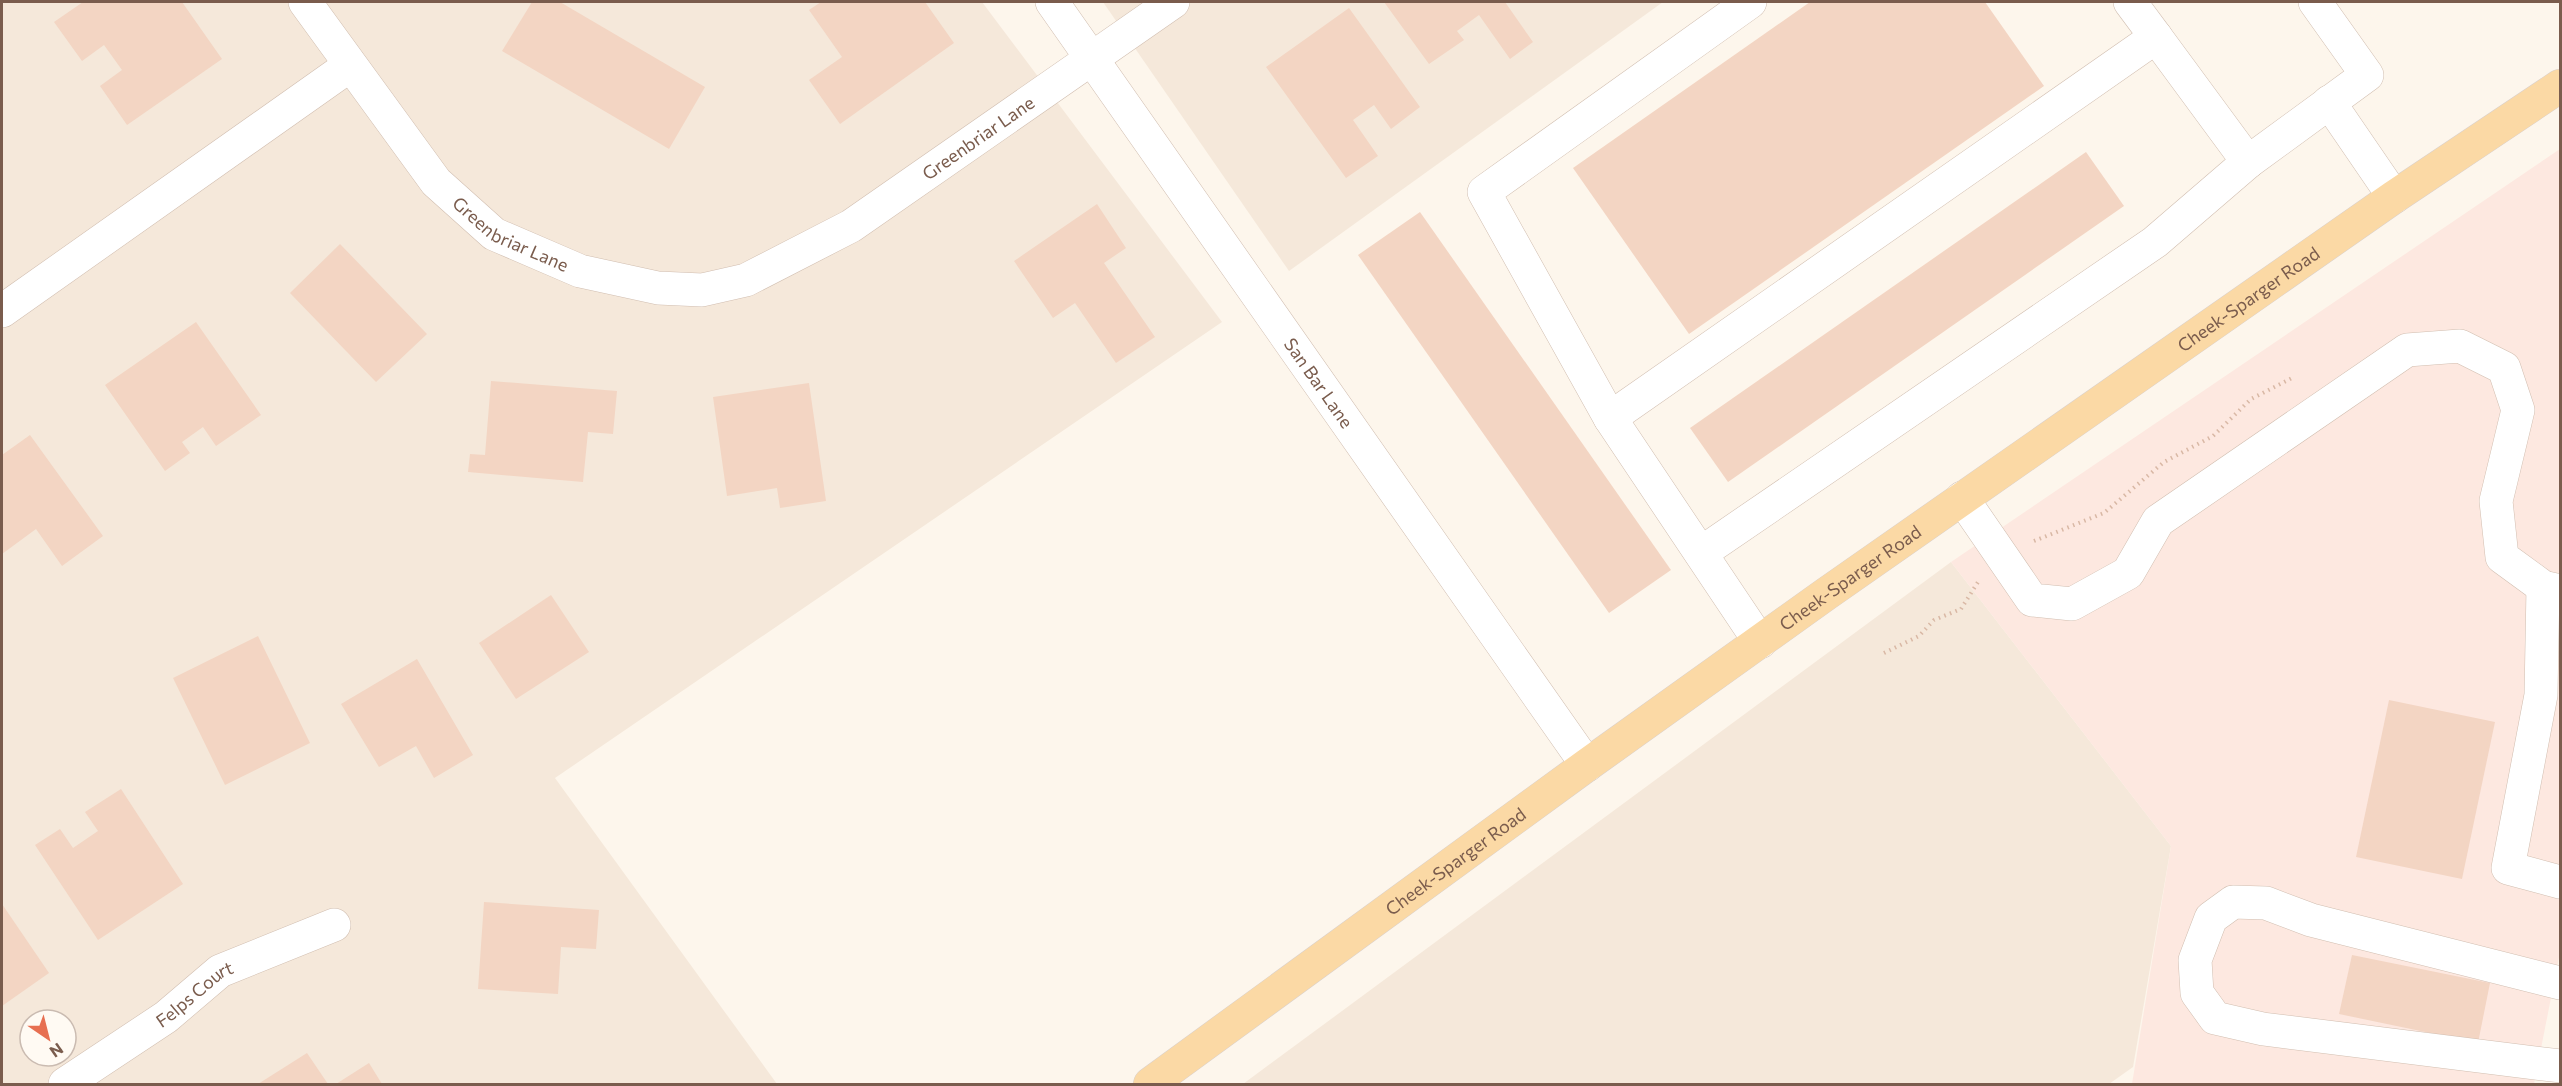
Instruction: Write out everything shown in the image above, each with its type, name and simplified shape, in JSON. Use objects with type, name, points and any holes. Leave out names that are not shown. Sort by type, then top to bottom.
[{"type":"main road","name":"Cheek-Sparger Road","points":[[1150,1084],[1587,765],[1962,498],[2394,197],[2560,86]]},
{"type":"street","name":"Greenbriar Lane","points":[[305,2],[349,66],[436,182],[494,234],[580,271],[658,288],[702,290],[746,280],[851,226],[1173,2]]},
{"type":"street","name":"San Bar Lane","points":[[1052,2],[1094,58],[1587,765]]},
{"type":"street","points":[[1750,2],[1484,192],[1610,418],[1760,642]]},
{"type":"street","points":[[2130,2],[2248,162]]},
{"type":"street","points":[[1701,553],[2155,242],[2248,162],[2367,75],[2315,2]]},
{"type":"street","points":[[1610,418],[2156,37]]},
{"type":"street","points":[[2,311],[349,66]]},
{"type":"street","points":[[2330,102],[2394,197]]},
{"type":"street","points":[[1962,498],[2032,600],[2072,604],[2128,573],[2158,521],[2407,350],[2460,345],[2504,368],[2518,410],[2496,501],[2502,557],[2552,589],[2551,697],[2508,868],[2560,882]]},
{"type":"street","points":[[2560,983],[2311,920],[2266,903],[2233,902],[2211,918],[2195,960],[2197,993],[2214,1018],[2263,1029],[2560,1066]]},
{"type":"street","name":"Felps Court","points":[[65,1084],[166,1017],[220,971],[334,925]]},
{"type":"path","points":[[1884,653],[1919,636],[1934,620],[1961,609],[1976,584],[2022,545],[2104,513],[2164,462],[2213,436],[2251,399],[2292,378]]},
{"type":"shaded area","points":[[2,2],[982,2],[1222,322],[555,778],[777,1084],[2,1084]]},
{"type":"shaded area","points":[[1103,2],[1663,2],[1289,271]]},
{"type":"shaded area","points":[[2560,149],[2560,952],[2534,1084],[2132,1084],[2171,846],[1951,562]]},
{"type":"shaded area","points":[[1951,562],[2171,846],[2133,1067],[2109,1084],[1243,1084]]},
{"type":"building","points":[[83,2],[182,2],[222,59],[127,125],[100,86],[122,70],[104,45],[82,61],[54,22]]},
{"type":"building","points":[[532,2],[560,2],[705,87],[669,149],[502,51]]},
{"type":"building","points":[[821,2],[925,2],[954,43],[840,124],[809,80],[842,57],[809,10]]},
{"type":"building","points":[[1384,2],[1505,2],[1533,42],[1510,59],[1479,15],[1457,31],[1464,40],[1429,64]]},
{"type":"building","points":[[1810,2],[1985,2],[2044,86],[1689,334],[1573,168]]},
{"type":"building","points":[[1349,8],[1420,107],[1391,129],[1374,105],[1353,120],[1378,156],[1346,178],[1266,67]]},
{"type":"building","points":[[2086,152],[2124,206],[1728,482],[1690,428]]},
{"type":"building","points":[[1097,204],[1126,248],[1104,263],[1155,337],[1116,363],[1075,303],[1053,318],[1014,261]]},
{"type":"building","points":[[1420,212],[1671,570],[1609,613],[1358,255]]},
{"type":"building","points":[[340,244],[427,334],[376,382],[290,293]]},
{"type":"building","points":[[196,322],[261,415],[216,446],[203,427],[182,442],[190,453],[165,471],[105,385]]},
{"type":"building","points":[[491,381],[617,391],[613,434],[588,432],[583,482],[468,472],[470,454],[485,455]]},
{"type":"building","points":[[809,383],[826,501],[780,508],[777,488],[727,496],[713,397]]},
{"type":"building","points":[[30,435],[103,536],[62,566],[36,529],[2,554],[2,455]]},
{"type":"building","points":[[551,595],[589,652],[516,699],[479,643]]},
{"type":"building","points":[[258,636],[310,743],[225,785],[173,678]]},
{"type":"building","points":[[417,659],[473,755],[434,778],[416,746],[379,767],[341,704]]},
{"type":"building","points":[[2389,700],[2495,722],[2462,879],[2356,857]]},
{"type":"building","points":[[121,789],[183,884],[98,940],[35,845],[60,829],[73,848],[98,831],[85,812]]},
{"type":"building","points":[[484,902],[599,910],[596,949],[561,947],[558,994],[478,989]]},
{"type":"building","points":[[2,904],[49,973],[2,1006]]},
{"type":"building","points":[[2352,955],[2490,983],[2478,1043],[2339,1014]]},
{"type":"building","points":[[307,1053],[328,1084],[258,1084]]},
{"type":"building","points":[[369,1063],[382,1084],[336,1084]]}]
